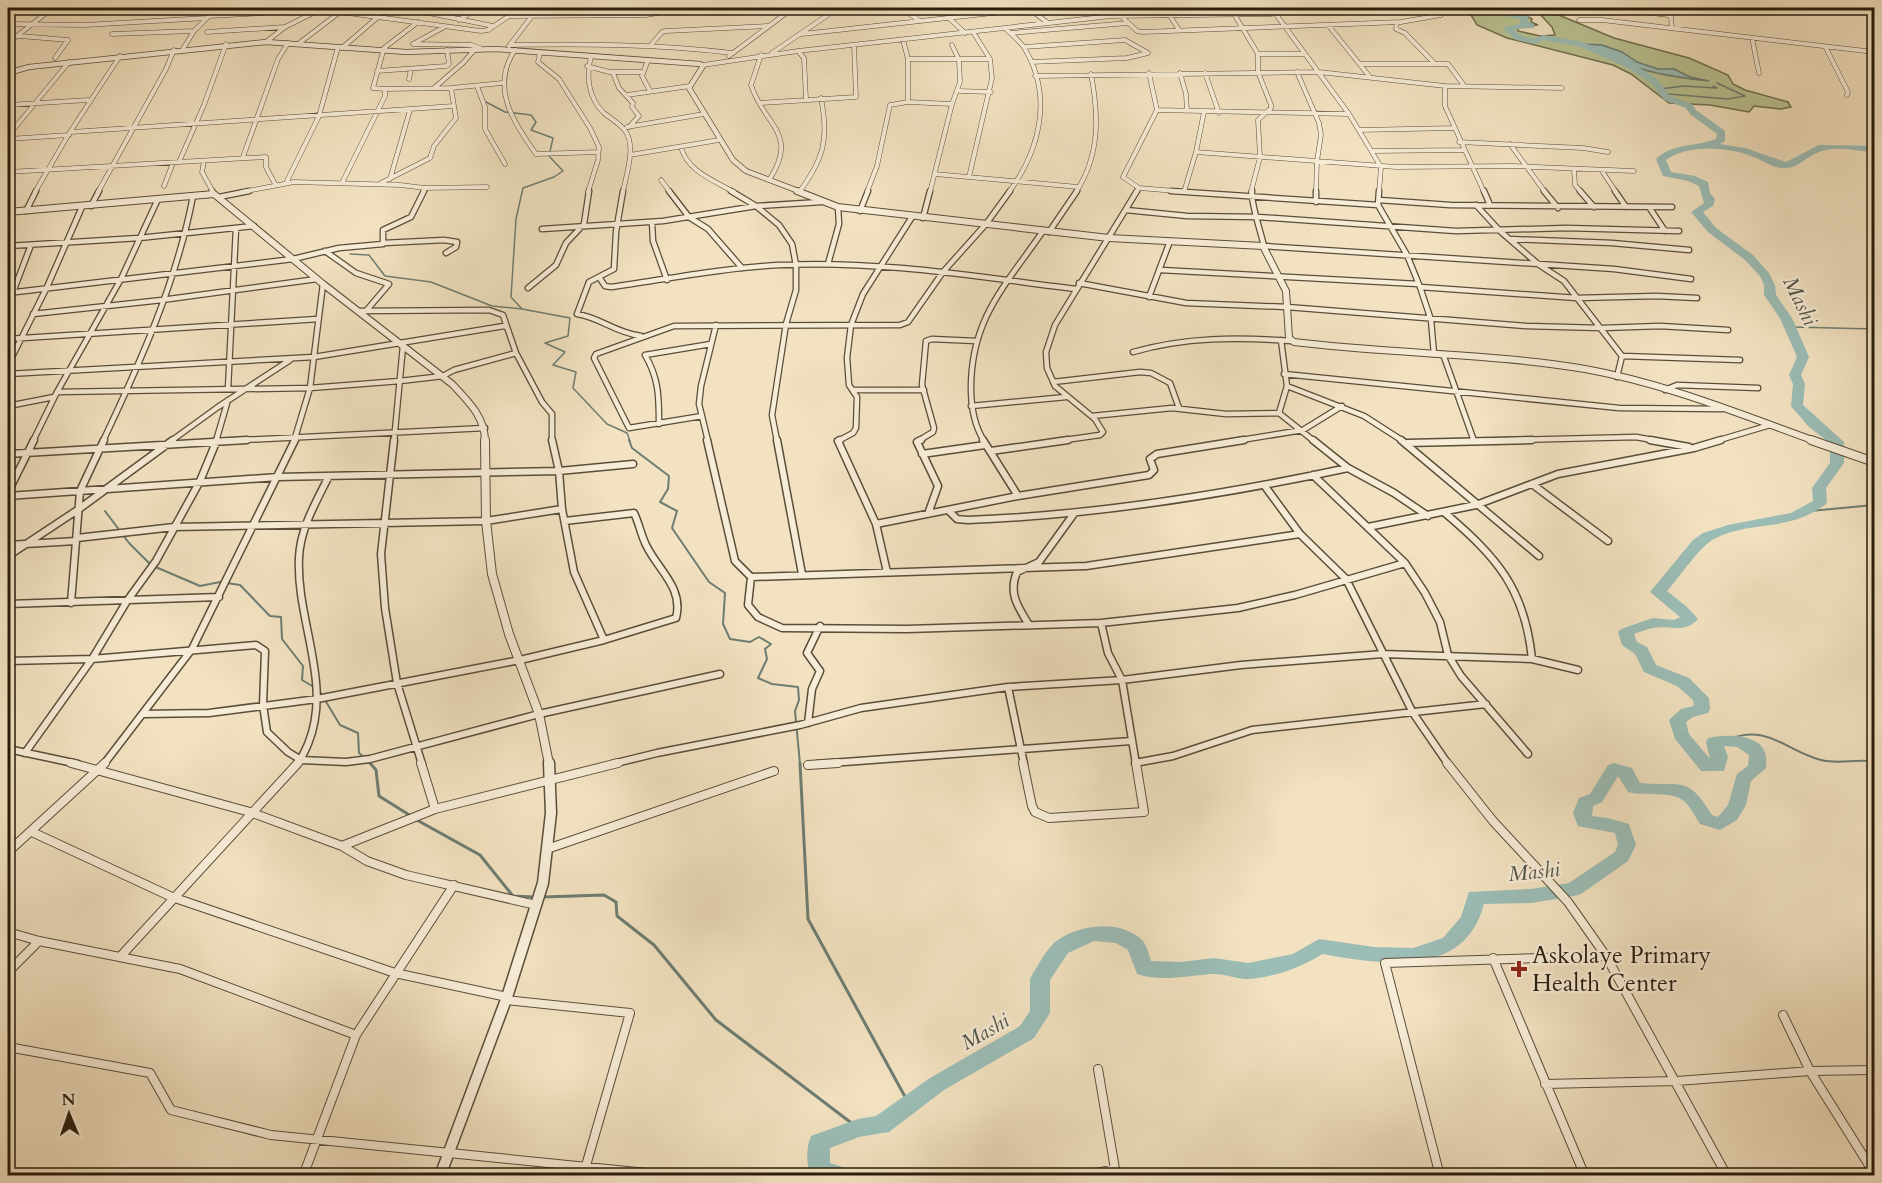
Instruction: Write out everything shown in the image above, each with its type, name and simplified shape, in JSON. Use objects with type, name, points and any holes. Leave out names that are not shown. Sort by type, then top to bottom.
[{"type":"street","points":[[8,9],[183,8]]},
{"type":"street","points":[[183,49],[194,31],[217,8]]},
{"type":"street","points":[[8,24],[145,21],[264,13],[278,8]]},
{"type":"street","points":[[267,42],[285,27],[316,8],[481,31],[522,8]]},
{"type":"street","points":[[329,10],[335,8]]},
{"type":"street","points":[[404,8],[493,26]]},
{"type":"street","points":[[468,8],[466,15],[460,20],[413,44],[471,45],[478,48]]},
{"type":"street","points":[[489,8],[516,11]]},
{"type":"street","points":[[770,54],[838,8]]},
{"type":"street","points":[[901,8],[921,21]]},
{"type":"street","points":[[802,34],[1029,8],[1048,23]]},
{"type":"street","points":[[1097,8],[1111,16]]},
{"type":"street","points":[[1165,8],[1179,30]]},
{"type":"street","points":[[8,72],[29,67],[120,56],[226,44],[267,42],[382,51],[478,48],[703,65],[761,55],[1111,16],[1275,13],[1280,8]]},
{"type":"street","points":[[1612,8],[1671,16],[1672,28]]},
{"type":"street","points":[[8,43],[28,25],[52,9]]},
{"type":"street","points":[[509,15],[646,15],[674,10],[792,9]]},
{"type":"street","points":[[724,60],[792,9]]},
{"type":"street","points":[[298,44],[340,12]]},
{"type":"street","points":[[1275,13],[1349,114],[1382,167],[1378,202],[1388,225],[1407,255],[1419,285],[1431,320],[1434,354]]},
{"type":"street","points":[[1234,14],[1258,54],[1258,72],[1271,105],[1258,120],[1260,156],[1250,198],[1258,217],[1264,246],[1281,276],[1286,291],[1291,341]]},
{"type":"street","points":[[1121,16],[1138,32],[1397,22],[1441,15]]},
{"type":"street","points":[[286,183],[318,116],[340,47],[378,16]]},
{"type":"street","points":[[505,50],[532,16]]},
{"type":"street","points":[[949,18],[965,33]]},
{"type":"street","points":[[1579,20],[1602,20],[1875,52]]},
{"type":"street","points":[[133,33],[145,21]]},
{"type":"street","points":[[418,22],[382,51],[373,88],[451,88],[502,83]]},
{"type":"street","points":[[1397,22],[1396,29],[1405,33],[1435,64]]},
{"type":"street","points":[[1011,33],[1045,28],[1128,23]]},
{"type":"street","points":[[1328,25],[1370,77]]},
{"type":"street","points":[[651,45],[664,32],[767,26]]},
{"type":"street","points":[[207,32],[285,27]]},
{"type":"street","points":[[702,416],[629,428],[611,394],[608,380],[594,358],[596,354],[674,326],[904,324],[943,272],[986,224],[1017,181],[1036,141],[1042,103],[1035,76],[1024,47],[1006,29]]},
{"type":"street","points":[[112,34],[194,31]]},
{"type":"street","points":[[969,177],[990,92],[990,59],[972,32]]},
{"type":"street","points":[[8,35],[68,40],[55,58]]},
{"type":"street","points":[[1752,38],[1759,73]]},
{"type":"street","points":[[903,40],[908,59],[908,102]]},
{"type":"street","points":[[1024,47],[1125,40],[1148,53],[1126,58],[1031,62]]},
{"type":"street","points":[[243,157],[278,59],[288,43]]},
{"type":"street","points":[[164,186],[204,105],[226,44]]},
{"type":"street","points":[[510,45],[651,45],[732,53]]},
{"type":"street","points":[[760,103],[857,96],[854,45]]},
{"type":"street","points":[[923,218],[952,105],[960,91],[960,58],[952,45]]},
{"type":"street","points":[[434,88],[478,48]]},
{"type":"street","points":[[1826,48],[1848,92],[1847,95]]},
{"type":"street","points":[[91,207],[166,69],[174,50]]},
{"type":"street","points":[[377,71],[446,66],[449,64],[447,50]]},
{"type":"street","points":[[515,51],[506,65],[502,83],[520,132],[536,154],[598,152]]},
{"type":"street","points":[[798,51],[804,58],[806,99]]},
{"type":"street","points":[[528,288],[556,265],[566,243],[582,226],[598,152],[593,134],[559,79],[538,62],[540,53]]},
{"type":"street","points":[[1258,54],[1304,54]]},
{"type":"street","points":[[761,55],[751,82],[760,103],[781,139],[785,152],[778,169],[770,180]]},
{"type":"street","points":[[26,211],[45,172],[70,134],[88,100],[120,56]]},
{"type":"street","points":[[591,56],[587,66],[588,85],[603,112],[626,128],[630,155],[617,223],[614,269],[589,282],[576,314],[595,317],[604,326],[626,334],[642,336]]},
{"type":"street","points":[[908,59],[990,59]]},
{"type":"street","points":[[648,60],[641,72],[642,84],[650,91]]},
{"type":"street","points":[[69,62],[8,137],[14,139],[133,127],[454,106]]},
{"type":"street","points":[[1361,64],[1451,65],[1463,84]]},
{"type":"street","points":[[690,86],[703,65]]},
{"type":"street","points":[[587,66],[611,72],[641,72]]},
{"type":"street","points":[[409,79],[411,69]]},
{"type":"street","points":[[8,80],[15,71]]},
{"type":"street","points":[[611,72],[619,88],[633,103],[633,109],[639,116],[626,128]]},
{"type":"street","points":[[1297,72],[1315,114],[1321,135],[1317,161],[1316,202]]},
{"type":"street","points":[[1035,76],[1319,72],[1446,86],[1463,84],[1562,88]]},
{"type":"street","points":[[1149,73],[1157,110],[1123,177],[1139,188],[1316,202],[1558,208],[1672,207]]},
{"type":"street","points":[[1179,73],[1186,94],[1187,111]]},
{"type":"street","points":[[1205,73],[1219,113]]},
{"type":"street","points":[[1018,496],[985,445],[971,406],[971,366],[979,329],[1009,280],[1078,187],[1092,161],[1096,131],[1096,98],[1090,74]]},
{"type":"street","points":[[477,86],[485,107],[485,129],[505,164]]},
{"type":"street","points":[[627,95],[690,86]]},
{"type":"street","points":[[690,86],[719,140],[733,160],[746,171],[800,190],[821,202],[838,207],[1109,238],[1614,269],[1691,279]]},
{"type":"street","points":[[1446,86],[1445,106],[1459,142],[1490,205]]},
{"type":"street","points":[[380,184],[428,161],[434,146],[456,118],[451,88]]},
{"type":"street","points":[[342,183],[385,96],[385,89]]},
{"type":"street","points":[[960,91],[990,92]]},
{"type":"street","points":[[800,190],[810,178],[825,147],[827,128],[821,98]]},
{"type":"street","points":[[8,105],[88,100]]},
{"type":"street","points":[[860,211],[877,166],[888,108],[894,104],[908,102],[952,105]]},
{"type":"street","points":[[390,179],[410,110]]},
{"type":"street","points":[[1157,110],[1349,114]]},
{"type":"street","points":[[1184,193],[1196,152],[1204,112]]},
{"type":"street","points":[[626,128],[704,114]]},
{"type":"street","points":[[1359,130],[1454,128]]},
{"type":"street","points":[[8,146],[14,139]]},
{"type":"street","points":[[630,155],[719,140]]},
{"type":"street","points":[[1459,142],[1583,148],[1608,152]]},
{"type":"street","points":[[1510,144],[1524,166],[1558,208]]},
{"type":"street","points":[[681,147],[684,159],[690,166],[756,206],[786,234],[792,244],[796,265],[796,290],[786,324],[772,415],[802,574]]},
{"type":"street","points":[[1373,151],[1463,150]]},
{"type":"street","points":[[1196,152],[1382,167],[1427,168],[1472,165],[1634,171]]},
{"type":"street","points":[[8,172],[45,172],[266,157],[266,167],[275,184]]},
{"type":"street","points":[[204,161],[202,171],[217,196],[320,281],[362,311],[443,376],[470,403],[485,428],[486,521],[492,574],[499,602],[539,714],[548,752],[551,780],[547,849],[543,884],[506,998],[440,1176]]},
{"type":"street","points":[[1574,170],[1575,185],[1594,207]]},
{"type":"street","points":[[1602,171],[1626,207]]},
{"type":"street","points":[[935,174],[1078,187]]},
{"type":"street","points":[[661,180],[689,217],[708,229],[742,268]]},
{"type":"street","points":[[8,213],[193,196],[217,196],[286,183],[488,188]]},
{"type":"street","points":[[384,243],[383,230],[411,217],[425,188]]},
{"type":"street","points":[[991,451],[1100,435],[1103,432],[1102,426],[1092,416],[1066,398],[1053,382],[1044,363],[1048,340],[1076,288],[1139,188]]},
{"type":"street","points":[[71,603],[81,491],[152,330],[186,233],[193,196]]},
{"type":"street","points":[[158,199],[120,279],[56,395],[8,494],[278,477],[559,471],[633,464]]},
{"type":"street","points":[[542,229],[652,222],[756,206],[821,202]]},
{"type":"street","points":[[1476,206],[1509,239],[1559,277],[1602,328],[1622,356],[1617,377]]},
{"type":"street","points":[[8,365],[47,287],[82,207]]},
{"type":"street","points":[[828,264],[839,224],[838,207]]},
{"type":"street","points":[[1649,207],[1665,231]]},
{"type":"street","points":[[1126,210],[1186,216],[1258,217],[1456,231],[1566,228],[1679,231]]},
{"type":"street","points":[[886,572],[876,524],[838,441],[853,433],[856,428],[857,397],[849,385],[847,358],[851,325],[864,294],[912,216]]},
{"type":"street","points":[[652,222],[653,241],[667,280]]},
{"type":"street","points":[[8,246],[140,238],[254,226]]},
{"type":"street","points":[[228,389],[236,228]]},
{"type":"street","points":[[1509,239],[1612,243],[1689,250]]},
{"type":"street","points":[[10,293],[293,259],[325,251],[384,243],[444,240],[457,242],[456,247],[446,253]]},
{"type":"street","points":[[1149,297],[1170,241]]},
{"type":"street","points":[[10,293],[31,245]]},
{"type":"street","points":[[325,251],[356,273],[389,284],[362,311]]},
{"type":"street","points":[[599,277],[608,287],[742,268],[828,264],[943,272],[1076,288]]},
{"type":"street","points":[[1161,270],[1419,285],[1577,298],[1646,296],[1697,298]]},
{"type":"street","points":[[33,314],[320,281]]},
{"type":"street","points":[[8,852],[100,770],[192,649],[296,438],[309,388],[314,357],[320,281]]},
{"type":"street","points":[[1079,283],[1186,303],[1287,307],[1431,320],[1602,328],[1660,326],[1728,330]]},
{"type":"street","points":[[362,311],[489,310],[502,315],[516,353],[542,402],[552,414],[552,445],[559,471],[562,510],[574,572],[604,640]]},
{"type":"street","points":[[8,339],[318,319]]},
{"type":"street","points":[[716,325],[701,386],[699,404],[735,561],[752,577],[1031,566],[1086,567],[1192,553],[1300,534]]},
{"type":"street","points":[[8,374],[314,357],[498,326],[507,327]]},
{"type":"street","points":[[1133,352],[1159,344],[1199,338],[1281,340],[1538,363],[1617,377],[1664,390],[1875,462]]},
{"type":"street","points":[[928,514],[938,486],[917,442],[933,432],[934,428],[922,385],[926,341],[932,339],[976,341]]},
{"type":"street","points":[[1279,413],[1287,386],[1281,340]]},
{"type":"street","points":[[401,344],[400,381],[381,554],[385,608],[397,683],[435,809]]},
{"type":"street","points":[[659,424],[659,388],[654,370],[645,355],[711,344]]},
{"type":"street","points":[[8,406],[56,395],[127,390],[309,388],[400,381],[443,376],[454,370],[516,353]]},
{"type":"street","points":[[1443,354],[1473,441]]},
{"type":"street","points":[[1622,356],[1740,360]]},
{"type":"street","points":[[8,556],[79,510],[240,389],[292,358]]},
{"type":"street","points":[[1053,382],[1146,372],[1170,382],[1179,408]]},
{"type":"street","points":[[1284,374],[1619,408],[1722,409]]},
{"type":"street","points":[[1664,390],[1677,385],[1758,388]]},
{"type":"street","points":[[1287,386],[1364,416],[1406,443],[1476,505],[1539,556]]},
{"type":"street","points":[[854,390],[924,390]]},
{"type":"street","points":[[971,406],[1066,398]]},
{"type":"street","points":[[25,753],[92,659],[127,601],[156,561],[200,481],[216,443],[228,400]]},
{"type":"street","points":[[876,524],[1018,496],[1149,475],[1154,470],[1150,459],[1157,454],[1303,430],[1342,406]]},
{"type":"street","points":[[1092,416],[1179,408],[1226,414],[1279,413],[1348,468],[1386,488],[1429,516]]},
{"type":"street","points":[[1368,527],[1445,513],[1476,505],[1558,474],[1694,448],[1770,425]]},
{"type":"street","points":[[8,454],[394,431],[485,428]]},
{"type":"street","points":[[1406,443],[1636,437],[1694,448]]},
{"type":"street","points":[[922,454],[985,445]]},
{"type":"street","points":[[948,510],[957,519],[968,520],[1073,515],[1131,509],[1348,468]]},
{"type":"street","points":[[1313,475],[1405,562],[1440,622],[1448,655],[1461,676],[1528,754]]},
{"type":"street","points":[[120,957],[250,812],[301,760],[313,734],[318,680],[299,567],[301,546],[307,525],[329,476]]},
{"type":"street","points":[[1532,484],[1608,541]]},
{"type":"street","points":[[1264,485],[1300,534],[1346,579],[1413,713],[1466,787],[1564,898],[1606,957],[1677,1081],[1727,1176]]},
{"type":"street","points":[[8,545],[174,527],[486,521],[562,510]]},
{"type":"street","points":[[143,714],[198,714],[317,699],[520,660],[604,640],[676,618],[679,612],[675,590],[646,546],[634,513],[565,521]]},
{"type":"street","points":[[1445,513],[1496,559],[1513,585],[1531,634],[1532,659]]},
{"type":"street","points":[[1029,625],[1012,593],[1012,580],[1017,572],[1039,562],[1073,515]]},
{"type":"street","points":[[752,577],[749,585],[748,605],[758,617],[782,628],[907,629],[1101,623],[1238,608],[1295,596],[1405,562]]},
{"type":"street","points":[[8,603],[219,597]]},
{"type":"street","points":[[1008,687],[1035,812],[1050,818],[1144,812],[1122,680],[1108,652],[1101,623]]},
{"type":"street","points":[[804,724],[812,690],[820,671],[807,653],[820,627]]},
{"type":"street","points":[[8,661],[92,659],[256,645],[265,651],[263,705],[267,732],[275,742],[301,760],[357,762],[539,714],[720,674]]},
{"type":"street","points":[[342,846],[435,809],[690,745],[788,728],[861,708],[1008,687],[1122,680],[1241,665],[1383,654],[1532,659],[1578,670]]},
{"type":"street","points":[[1136,763],[1173,756],[1252,730],[1486,704]]},
{"type":"street","points":[[808,765],[1022,751],[1131,741]]},
{"type":"street","points":[[8,757],[11,750],[100,770],[250,812],[342,846],[367,861],[406,875],[536,905]]},
{"type":"street","points":[[547,849],[774,771]]},
{"type":"street","points":[[32,832],[172,897],[395,972],[506,998],[630,1013],[584,1172]]},
{"type":"street","points":[[303,1176],[356,1035],[395,972],[454,885]]},
{"type":"street","points":[[8,932],[39,941],[180,969],[356,1035]]},
{"type":"street","points":[[8,972],[39,941]]},
{"type":"street","points":[[1440,1176],[1385,963],[1493,958],[1606,957]]},
{"type":"street","points":[[1493,958],[1585,1176]]},
{"type":"street","points":[[1783,1015],[1810,1071],[1875,1173]]},
{"type":"street","points":[[8,1047],[150,1073],[158,1084],[161,1101],[171,1110],[271,1135],[448,1154],[584,1172],[676,1175]]},
{"type":"street","points":[[1084,1176],[1115,1169],[1098,1069]]},
{"type":"street","points":[[1545,1084],[1677,1081],[1810,1071],[1875,1070]]},
{"type":"street","points":[[8,1174],[12,1176]]},
{"type":"green space","points":[[1470,8],[1510,11],[1525,15],[1532,19],[1531,22],[1538,25],[1518,27],[1518,31],[1540,36],[1555,35],[1552,27],[1535,9],[1542,8],[1614,38],[1689,58],[1728,75],[1733,84],[1745,90],[1788,102],[1791,107],[1781,109],[1754,106],[1749,112],[1710,105],[1669,103],[1631,74],[1613,65],[1507,38],[1477,25]]},
{"type":"water","points":[[1583,44],[1602,45],[1622,52],[1637,62],[1658,69],[1674,69],[1690,77],[1709,81],[1650,72],[1627,65]]},
{"type":"waterway","points":[[1491,8],[1498,12],[1526,17],[1523,22],[1531,26],[1507,28],[1519,38],[1535,42],[1543,37],[1583,45],[1629,65],[1654,81],[1667,98],[1689,106],[1693,112],[1722,133],[1720,141],[1706,146]]},
{"type":"waterway","points":[[1668,94],[1728,99],[1745,96],[1717,83]]},
{"type":"waterway","points":[[1661,89],[1683,86],[1717,88],[1713,86]]},
{"type":"waterway","points":[[486,102],[505,112],[531,115],[536,122],[531,130],[553,138],[549,156],[563,171],[554,177],[523,188],[516,219],[511,297],[522,309]]},
{"type":"waterway","name":"Mashi","points":[[841,1176],[819,1170],[819,1143],[858,1128],[881,1125],[937,1084],[1027,1032],[1040,1013],[1040,979],[1061,948],[1092,933],[1120,936],[1136,946],[1144,969],[1181,970],[1214,966],[1248,971],[1298,960],[1319,946],[1374,955],[1414,956],[1450,943],[1470,920],[1476,897],[1531,896],[1574,889],[1622,856],[1627,845],[1623,829],[1607,824],[1584,822],[1582,813],[1585,802],[1596,798],[1614,769],[1626,772],[1634,788],[1641,790],[1670,789],[1684,792],[1694,800],[1706,820],[1720,824],[1731,816],[1739,799],[1743,778],[1757,768],[1757,753],[1748,745],[1738,742],[1714,742],[1719,757],[1718,767],[1707,767],[1681,735],[1677,720],[1687,713],[1702,709],[1701,698],[1683,682],[1650,668],[1641,651],[1630,645],[1626,632],[1653,623],[1676,625],[1690,619],[1658,592],[1703,539],[1728,529],[1796,516],[1820,502],[1819,488],[1837,463],[1837,442],[1814,424],[1797,406],[1799,384],[1795,375],[1803,357],[1786,318],[1770,295],[1770,285],[1765,275],[1749,258],[1712,230],[1696,212],[1709,204],[1710,199],[1705,193],[1704,184],[1691,178],[1667,174],[1661,159],[1669,153],[1680,149],[1706,146]]},
{"type":"waterway","points":[[1706,146],[1741,150],[1777,164],[1786,165],[1819,148],[1874,149]]},
{"type":"waterway","points":[[350,254],[369,255],[385,276],[431,282],[492,306],[522,309]]},
{"type":"waterway","points":[[522,309],[570,318],[568,336],[545,343],[565,352],[553,365],[576,372],[573,388],[607,424],[627,433],[630,441]]},
{"type":"waterway","points":[[1792,327],[1874,329]]},
{"type":"waterway","points":[[629,440],[632,448],[669,476],[668,489],[660,502],[677,511],[672,528],[709,582],[725,593],[723,624],[730,639],[750,642],[759,637],[771,644],[765,649],[767,659],[758,678],[772,684],[798,687],[799,700],[795,711],[800,764]]},
{"type":"waterway","points":[[1810,511],[1874,505]]},
{"type":"waterway","points":[[105,511],[129,543],[151,565],[200,586],[220,582],[240,585],[270,616],[281,617],[282,639],[303,666],[302,680],[314,687]]},
{"type":"waterway","points":[[319,690],[340,725],[358,733],[359,753],[364,757]]},
{"type":"waterway","points":[[1727,740],[1741,736],[1765,736],[1821,760],[1868,761],[1870,764]]},
{"type":"waterway","points":[[370,763],[376,770],[379,796],[411,816]]},
{"type":"waterway","points":[[800,763],[808,919],[909,1104]]},
{"type":"waterway","points":[[1869,763],[1874,772]]},
{"type":"waterway","points":[[415,819],[480,855],[513,896],[534,897]]},
{"type":"waterway","points":[[543,897],[604,895],[616,902],[617,916],[654,945],[716,1020],[858,1128]]},
{"type":"place","name":"Askolaye Primary Health Center","points":[[1519,969]]}]
